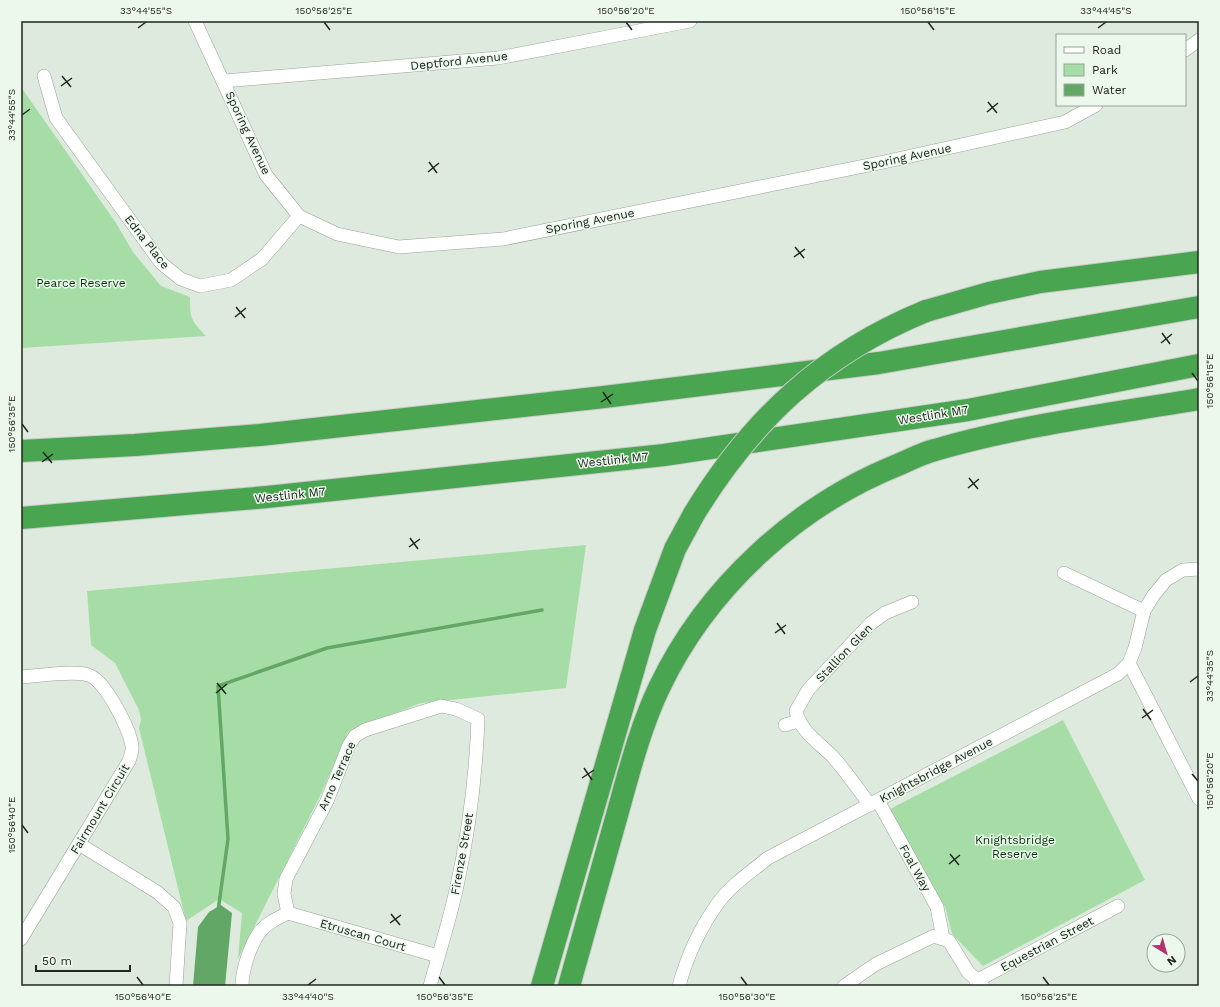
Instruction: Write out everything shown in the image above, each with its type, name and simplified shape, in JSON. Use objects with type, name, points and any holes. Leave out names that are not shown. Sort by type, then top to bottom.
[{"type":"highway","points":[[542,986],[645,630],[676,549],[708,489],[728,461],[766,418],[788,396],[848,351],[882,331],[926,311],[989,293],[1040,282],[1199,262]]},
{"type":"highway","points":[[21,451],[135,445],[260,435],[596,398],[879,363],[1199,307]]},
{"type":"highway","name":"Westlink M7","points":[[21,518],[267,497],[664,455],[968,410],[1199,365]]},
{"type":"highway","points":[[568,986],[642,731],[660,687],[686,641],[717,598],[754,558],[794,524],[831,498],[850,487],[903,462],[933,450],[1011,431],[1199,399]]},
{"type":"street","name":"Sporing Avenue","points":[[195,21],[266,175],[299,216],[337,234],[399,248],[504,239],[884,162],[1065,122],[1094,106]]},
{"type":"street","name":"Deptford Avenue","points":[[224,82],[498,58],[690,21]]},
{"type":"street","points":[[1186,49],[1199,40]]},
{"type":"street","name":"Edna Place","points":[[44,76],[56,118],[161,263],[181,279],[200,286],[232,280],[262,259],[299,216]]},
{"type":"street","name":"Knightsbridge Avenue","points":[[679,986],[697,936],[718,902],[741,879],[768,858],[1118,674],[1129,663],[1135,648],[1144,611],[1153,596],[1166,580],[1183,570],[1199,569]]},
{"type":"street","points":[[1064,572],[1144,611]]},
{"type":"street","name":"Stallion Glen","points":[[798,721],[796,711],[808,690],[870,624],[885,613],[912,602]]},
{"type":"street","points":[[1129,663],[1199,799]]},
{"type":"street","name":"Fairmount Circuit","points":[[21,677],[79,673],[90,675],[97,680],[108,694],[128,733],[132,748],[130,761],[21,939]]},
{"type":"street","name":"Arno Terrace","points":[[288,913],[284,894],[286,879],[327,801],[349,745],[355,736],[365,730],[441,706],[456,709],[478,719]]},
{"type":"street","name":"Firenze Street","points":[[430,986],[457,886],[470,813],[477,752],[478,719]]},
{"type":"street","points":[[785,725],[798,721],[806,732],[834,758],[874,803]]},
{"type":"street","name":"Foal Way","points":[[874,803],[937,907],[943,938]]},
{"type":"street","points":[[79,844],[158,892],[174,907],[180,923],[176,986]]},
{"type":"street","name":"Equestrian Street","points":[[943,938],[949,941],[968,972],[979,983],[1118,906]]},
{"type":"street","points":[[242,986],[242,971],[259,933],[271,922],[288,913]]},
{"type":"street","name":"Etruscan Court","points":[[288,913],[438,956]]},
{"type":"street","points":[[844,986],[876,964],[922,940],[934,936],[943,938]]},
{"type":"green space","name":"Pearce Reserve","points":[[21,87],[116,223],[133,252],[161,286],[190,297],[192,319],[206,336],[21,348]]},
{"type":"green space","points":[[586,545],[566,688],[421,703],[348,732],[322,792],[238,959],[242,913],[219,899],[186,921],[139,728],[141,720],[139,710],[115,663],[91,645],[87,591]]},
{"type":"green space","name":"Knightsbridge Reserve","points":[[1063,720],[1145,880],[983,966],[952,934],[945,907],[888,810]]},
{"type":"water","points":[[221,905],[232,913],[225,986],[193,986],[198,927],[209,912]]},
{"type":"waterway","points":[[218,911],[228,839],[218,686],[327,648],[542,610]]}]
